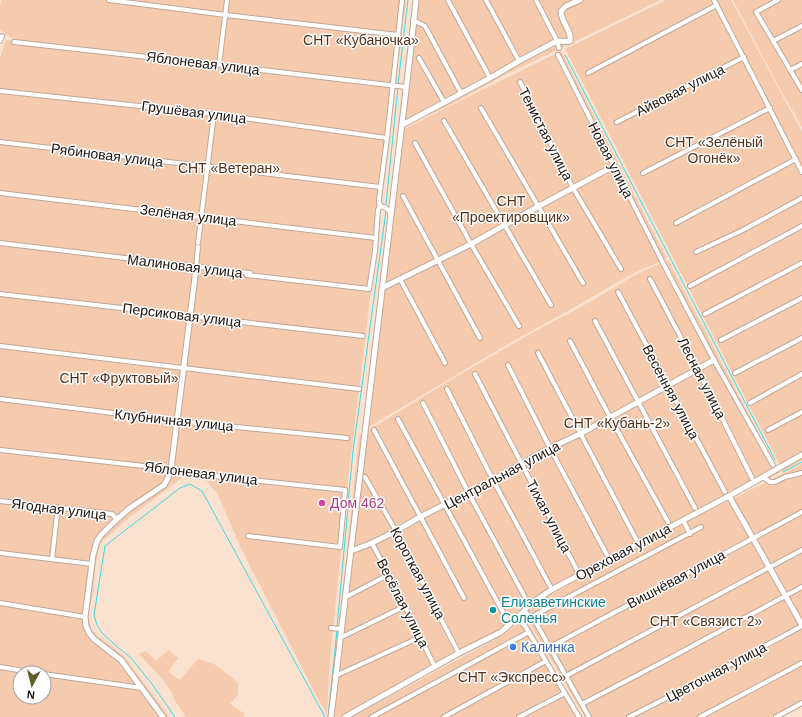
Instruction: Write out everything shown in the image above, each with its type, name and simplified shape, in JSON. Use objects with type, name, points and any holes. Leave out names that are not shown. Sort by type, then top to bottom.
[{"type":"street","points":[[109,0],[398,35]]},
{"type":"street","points":[[219,65],[227,0]]},
{"type":"street","points":[[248,275],[369,288],[375,251],[378,210],[380,206],[378,202],[387,138],[402,0]]},
{"type":"street","points":[[331,717],[340,638],[336,629],[346,597],[416,0]]},
{"type":"street","points":[[448,0],[490,78]]},
{"type":"street","points":[[486,0],[519,61]]},
{"type":"street","points":[[536,0],[557,41],[559,48]]},
{"type":"street","points":[[402,125],[557,41],[570,41],[571,37],[564,23],[561,11],[566,6],[580,0]]},
{"type":"street","points":[[714,0],[802,172]]},
{"type":"street","points":[[778,0],[756,12],[802,90]]},
{"type":"street","points":[[588,73],[717,6]]},
{"type":"street","points":[[413,20],[425,26],[461,93]]},
{"type":"street","points":[[773,41],[802,26]]},
{"type":"street","points":[[0,42],[2,36]]},
{"type":"street","name":"Яблоневая улица","points":[[14,42],[406,87]]},
{"type":"street","name":"Новая улица","points":[[558,55],[664,265],[714,360],[773,466]]},
{"type":"street","name":"Айвовая улица","points":[[617,122],[744,57]]},
{"type":"street","points":[[419,58],[444,102]]},
{"type":"street","points":[[790,70],[802,64]]},
{"type":"street","name":"Тенистая улица","points":[[520,82],[573,188],[621,269]]},
{"type":"street","name":"Грушёвая улица","points":[[0,91],[214,114],[387,138]]},
{"type":"street","points":[[482,108],[583,283]]},
{"type":"street","points":[[644,173],[770,108]]},
{"type":"street","points":[[163,717],[120,660],[94,639],[86,626],[85,617],[96,541],[130,508],[164,485],[171,469],[214,114]]},
{"type":"street","points":[[444,120],[550,305]]},
{"type":"street","name":"Рябиновая улица","points":[[0,142],[380,187]]},
{"type":"street","points":[[414,143],[519,326]]},
{"type":"street","points":[[676,223],[796,160]]},
{"type":"street","points":[[382,288],[471,244],[538,206],[614,166]]},
{"type":"street","name":"Зелёная улица","points":[[0,193],[376,238]]},
{"type":"street","points":[[403,196],[480,338]]},
{"type":"street","points":[[696,252],[743,230],[802,198]]},
{"type":"street","points":[[380,206],[386,207],[391,216]]},
{"type":"street","points":[[690,286],[802,226]]},
{"type":"street","points":[[0,244],[223,272]]},
{"type":"street","points":[[705,314],[802,263]]},
{"type":"street","name":"Малиновая улица","points":[[196,268],[369,288]]},
{"type":"street","points":[[400,279],[445,363]]},
{"type":"street","name":"Лесная улица","points":[[650,279],[697,368],[752,478]]},
{"type":"street","name":"Весенняя улица","points":[[618,292],[725,492]]},
{"type":"street","name":"Персиковая улица","points":[[0,294],[363,336]]},
{"type":"street","points":[[721,340],[802,298]]},
{"type":"street","points":[[595,320],[695,508]]},
{"type":"street","points":[[735,373],[802,338]]},
{"type":"street","points":[[570,341],[668,522]]},
{"type":"street","points":[[0,346],[359,389]]},
{"type":"street","points":[[538,353],[636,539]]},
{"type":"street","name":"Центральная улица","points":[[351,551],[372,543],[396,531],[420,517],[493,480],[714,360]]},
{"type":"street","points":[[508,365],[550,448],[607,554]]},
{"type":"street","name":"Тихая улица","points":[[475,374],[578,572]]},
{"type":"street","points":[[750,402],[802,374]]},
{"type":"street","points":[[447,389],[493,480],[550,586]]},
{"type":"street","name":"Клубничная улица","points":[[0,399],[177,421],[347,438]]},
{"type":"street","points":[[423,403],[468,492],[527,601]]},
{"type":"street","points":[[768,430],[802,412]]},
{"type":"street","points":[[398,418],[510,625]]},
{"type":"street","points":[[374,430],[464,598]]},
{"type":"street","name":"Яблоневая улица","points":[[0,450],[346,490],[347,505],[340,547],[248,536]]},
{"type":"street","name":"Ореховая улица","points":[[345,717],[459,653],[501,632],[510,625],[529,605],[551,590],[729,496],[802,455]]},
{"type":"street","points":[[763,477],[770,482],[775,482],[786,477],[802,473]]},
{"type":"street","name":"Короткая улица","points":[[365,477],[396,531],[457,650]]},
{"type":"street","points":[[729,496],[802,626]]},
{"type":"street","name":"Ягодная улица","points":[[0,501],[112,514],[116,520]]},
{"type":"street","points":[[347,505],[356,506]]},
{"type":"street","name":"Вишнёвая улица","points":[[550,646],[802,512]]},
{"type":"street","points":[[52,559],[57,515]]},
{"type":"street","points":[[683,520],[690,534]]},
{"type":"street","points":[[531,617],[701,528]]},
{"type":"street","name":"Весёлая улица","points":[[372,543],[433,663]]},
{"type":"street","points":[[566,676],[802,550]]},
{"type":"street","points":[[0,553],[92,564]]},
{"type":"street","points":[[346,597],[386,576]]},
{"type":"street","points":[[582,704],[802,587]]},
{"type":"street","points":[[542,596],[548,607]]},
{"type":"street","points":[[0,603],[85,617]]},
{"type":"street","points":[[340,638],[401,608]]},
{"type":"street","points":[[524,611],[535,621],[589,717]]},
{"type":"street","points":[[516,618],[529,632],[579,717]]},
{"type":"street","name":"Цветочная улица","points":[[629,717],[802,626]]},
{"type":"street","points":[[372,717],[529,632]]},
{"type":"street","points":[[335,676],[416,639]]},
{"type":"street","points":[[444,717],[546,661]]},
{"type":"street","points":[[700,717],[802,663]]},
{"type":"street","points":[[0,667],[12,669]]},
{"type":"street","points":[[52,675],[142,688]]},
{"type":"street","points":[[519,717],[565,693]]},
{"type":"street","points":[[776,717],[802,703]]},
{"type":"green space","points":[[2,0],[406,0],[349,472],[330,658],[327,713],[319,701],[242,550],[217,493],[206,481],[195,477],[184,476],[125,521],[100,544],[96,562],[93,596],[89,608],[91,629],[124,656],[169,717],[0,717],[0,58],[6,40],[15,41],[0,29],[0,5]],"holes":[[[54,45],[218,62],[354,79]]]},
{"type":"green space","points":[[413,0],[661,0],[507,74],[446,107],[398,129]]},
{"type":"green space","name":"СНТ «Зелёный Огонёк»","points":[[666,0],[731,0],[802,132],[802,460],[783,471],[565,49]]},
{"type":"green space","points":[[733,0],[802,0],[802,127],[779,87]]},
{"type":"green space","name":"СНТ «Проектировщик»","points":[[561,51],[667,259],[640,270],[614,284],[513,341],[369,427],[404,129]]},
{"type":"green space","name":"СНТ «Кубань-2»","points":[[668,260],[779,473],[696,515],[530,604],[524,616],[495,637],[349,717],[330,717],[359,436],[528,335],[590,302],[635,275]]},
{"type":"green space","name":"СНТ «Связист 2»","points":[[802,464],[802,706],[781,717],[585,717],[526,617],[533,604],[667,532]]},
{"type":"green space","name":"СНТ «Экспресс»","points":[[525,618],[582,717],[352,717],[503,635]]},
{"type":"green space","points":[[169,650],[178,658],[168,672],[180,680],[198,659],[214,664],[238,682],[238,694],[230,704],[242,712],[245,717],[186,717],[163,680],[139,654],[146,651],[156,661]]},
{"type":"waterway","points":[[398,84],[408,0]]},
{"type":"waterway","points":[[565,55],[775,460]]},
{"type":"waterway","points":[[386,204],[398,87]]},
{"type":"waterway","points":[[348,503],[353,451],[386,211]]},
{"type":"waterway","points":[[783,472],[802,462]]},
{"type":"waterway","points":[[175,717],[152,684],[131,658],[102,633],[97,625],[94,615],[105,546],[180,488],[190,484],[202,491],[325,717]]},
{"type":"waterway","points":[[337,627],[348,507]]},
{"type":"waterway","points":[[328,717],[337,630]]},
{"type":"place","name":"Дом 462","points":[[322,503]]},
{"type":"place","name":"Елизаветинские Соленья","points":[[493,610]]},
{"type":"place","name":"Калинка","points":[[513,647]]},
{"type":"park label","name":"СНТ «Кубаночка»","points":[[361,40]]},
{"type":"park label","name":"СНТ «Ветеран»","points":[[229,168]]},
{"type":"park label","name":"СНТ «Фруктовый»","points":[[119,378]]}]
